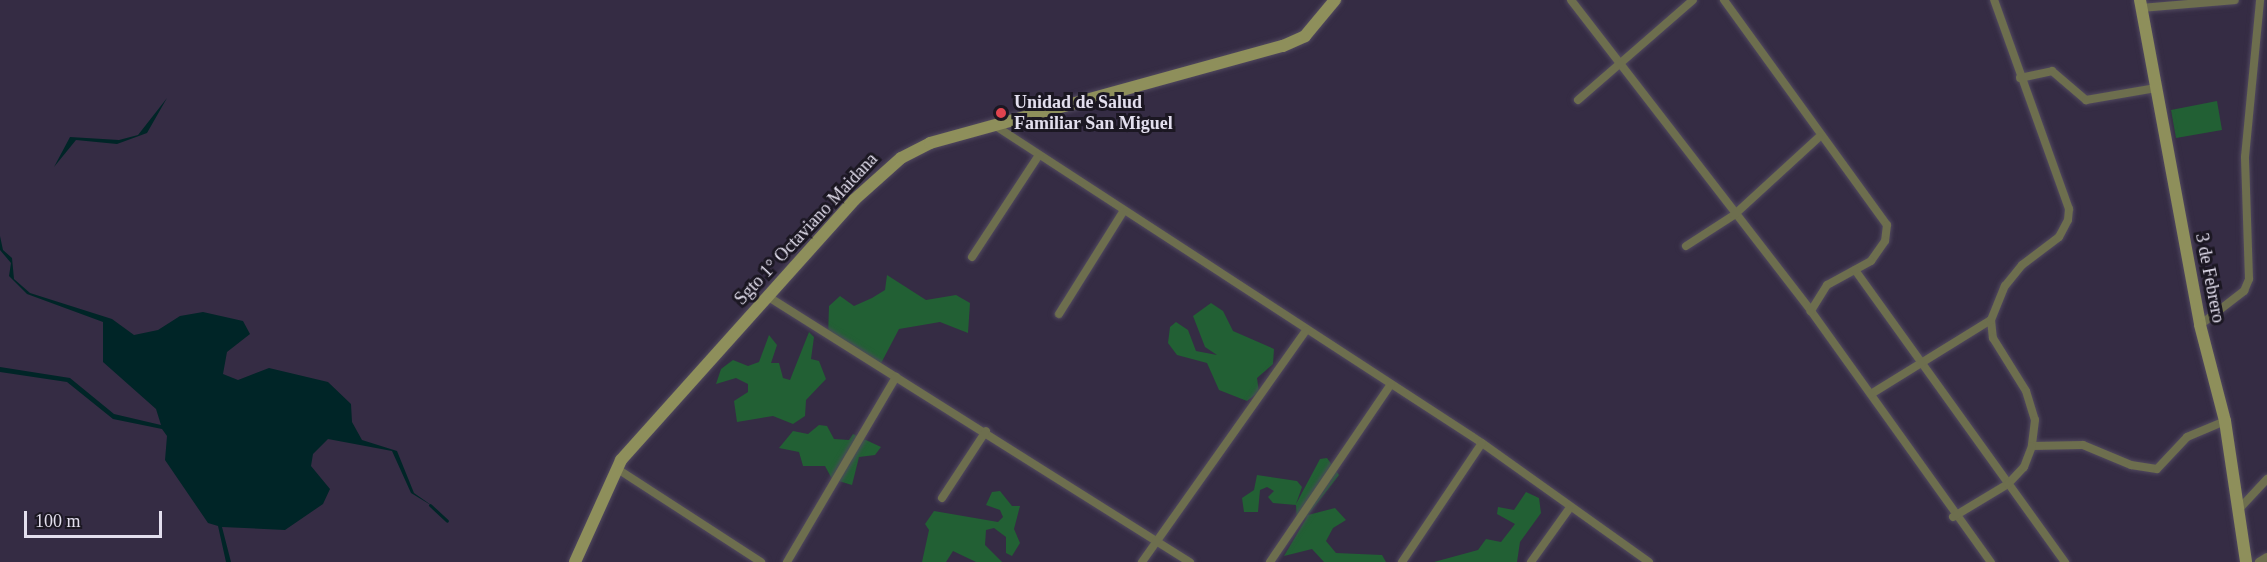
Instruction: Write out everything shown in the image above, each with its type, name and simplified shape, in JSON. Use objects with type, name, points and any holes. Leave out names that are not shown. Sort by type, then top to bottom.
[{"type":"main road","name":"Sgto 1° Octaviano Maidana","points":[[575,562],[616,468],[767,296],[901,158],[994,125],[1283,46],[1305,36],[1335,0]]},
{"type":"main road","name":"3 de Febrero","points":[[2141,4],[2200,325],[2225,421],[2240,508],[2246,562]]},
{"type":"street","points":[[1570,0],[1810,311],[1871,394],[1953,517],[1991,562]]},
{"type":"street","points":[[1578,100],[1693,0]]},
{"type":"street","points":[[1724,0],[1819,137],[1887,225],[1880,248],[1855,270],[1827,285],[1810,311]]},
{"type":"street","points":[[1953,517],[2008,484],[2024,467],[2032,446],[2036,420],[2026,391],[1993,338],[1991,320],[2005,286],[2022,265],[2059,237],[2068,220],[2069,209],[2020,78],[1994,0]]},
{"type":"street","points":[[2141,4],[2235,0]]},
{"type":"street","points":[[2200,325],[2244,291],[2248,279],[2245,157],[2260,0]]},
{"type":"street","points":[[2020,78],[2052,71],[2086,100],[2156,88]]},
{"type":"street","points":[[994,125],[1123,212],[1482,443],[1569,509],[1647,562]]},
{"type":"street","points":[[1686,246],[1734,215],[1819,137]]},
{"type":"street","points":[[972,257],[1039,155]]},
{"type":"street","points":[[1059,314],[1123,212]]},
{"type":"street","points":[[1855,270],[2065,562]]},
{"type":"street","points":[[767,296],[986,431],[1190,562]]},
{"type":"street","points":[[1871,394],[1991,320]]},
{"type":"street","points":[[1142,562],[1306,330]]},
{"type":"street","points":[[787,562],[896,377]]},
{"type":"street","points":[[1270,562],[1391,384]]},
{"type":"street","points":[[2032,446],[2083,445],[2131,465],[2157,469],[2187,436],[2225,421]]},
{"type":"street","points":[[942,498],[986,431]]},
{"type":"street","points":[[1402,562],[1482,443]]},
{"type":"street","points":[[616,468],[761,562]]},
{"type":"street","points":[[2240,508],[2267,479]]},
{"type":"street","points":[[1531,562],[1569,509]]},
{"type":"street","points":[[2259,562],[2267,557]]},
{"type":"green space","points":[[2217,101],[2222,130],[2176,138],[2171,110]]},
{"type":"green space","points":[[887,275],[926,300],[956,295],[970,303],[968,333],[940,322],[899,329],[878,369],[828,337],[829,306],[840,296],[854,306],[872,298],[885,290]]},
{"type":"green space","points":[[1211,303],[1223,311],[1233,331],[1274,349],[1273,364],[1257,378],[1259,392],[1247,401],[1219,390],[1207,363],[1177,355],[1168,343],[1170,327],[1176,322],[1188,330],[1196,351],[1217,355],[1205,347],[1193,316]]},
{"type":"green space","points":[[809,332],[814,337],[811,359],[819,361],[826,379],[806,400],[805,416],[793,424],[773,416],[737,422],[734,401],[748,392],[748,384],[736,378],[716,384],[721,369],[733,360],[748,366],[759,362],[769,335],[777,345],[771,363],[779,363],[783,378],[790,380]]},
{"type":"green space","points":[[819,425],[827,426],[834,439],[849,440],[853,434],[881,447],[875,455],[859,457],[852,485],[832,479],[825,466],[803,466],[799,452],[779,448],[793,431],[808,434]]},
{"type":"green space","points":[[1327,458],[1339,475],[1308,515],[1335,508],[1346,520],[1333,528],[1326,541],[1336,553],[1382,555],[1386,562],[1324,562],[1312,549],[1284,556],[1307,517],[1297,524],[1296,505],[1273,503],[1268,497],[1274,491],[1267,487],[1260,490],[1258,512],[1244,512],[1242,498],[1254,490],[1257,475],[1297,481],[1302,487],[1296,504],[1320,459]]},
{"type":"green space","points":[[1000,491],[1012,506],[1020,506],[1014,529],[1020,543],[1012,556],[1006,553],[1006,537],[994,528],[986,530],[985,545],[1002,562],[976,562],[953,551],[946,562],[922,562],[929,530],[925,524],[934,511],[998,522],[1003,517],[1000,510],[986,505],[992,492]]},
{"type":"green space","points":[[1526,492],[1539,498],[1541,513],[1520,542],[1517,562],[1434,562],[1478,550],[1486,539],[1501,542],[1515,524],[1497,514],[1498,507],[1514,510]]},
{"type":"shaded area","points":[[167,98],[147,133],[117,144],[76,140],[54,167],[70,137],[119,140],[138,135]]},
{"type":"shaded area","points":[[0,236],[3,250],[12,258],[14,279],[30,293],[112,319],[134,335],[158,330],[180,316],[203,312],[243,321],[250,334],[227,352],[223,374],[238,380],[269,368],[328,382],[351,404],[352,422],[362,440],[397,451],[414,493],[434,507],[411,493],[392,451],[328,439],[313,454],[311,466],[330,489],[323,504],[285,530],[222,527],[231,562],[226,562],[218,526],[208,523],[165,460],[167,436],[162,429],[113,419],[67,382],[0,372],[0,367],[70,378],[114,414],[161,425],[156,409],[103,362],[103,322],[27,294],[9,276],[11,263],[0,250]]},
{"type":"waterway","points":[[430,505],[447,521]]},
{"type":"place","name":"Unidad de Salud Familiar San Miguel","points":[[1001,113]]}]
